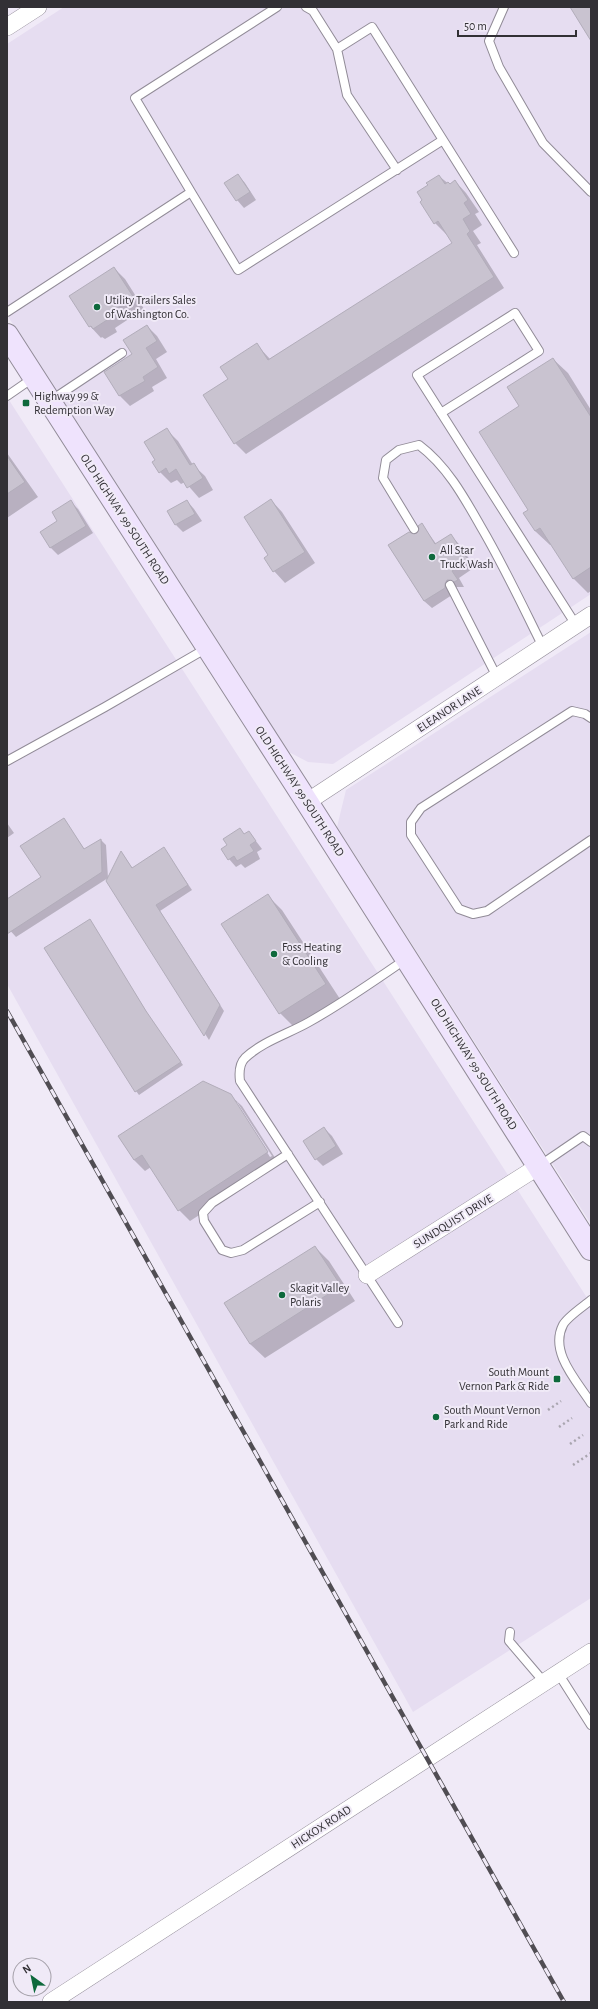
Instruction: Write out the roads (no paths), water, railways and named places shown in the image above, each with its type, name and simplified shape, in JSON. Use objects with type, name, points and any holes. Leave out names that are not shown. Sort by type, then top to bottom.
[{"type":"street","points":[[7,27],[38,7]]},
{"type":"street","name":"OLD HIGHWAY 99 SOUTH ROAD","points":[[7,334],[407,958],[591,1249]]},
{"type":"street","name":"ELEANOR LANE","points":[[307,802],[591,615]]},
{"type":"street","name":"SUNDQUIST DRIVE","points":[[367,1275],[539,1166]]},
{"type":"street","name":"HICKOX ROAD","points":[[50,2002],[591,1652]]},
{"type":"lane","points":[[277,7],[134,98],[238,270],[443,140]]},
{"type":"lane","points":[[306,7],[313,11],[337,49],[347,95],[397,170]]},
{"type":"lane","points":[[504,7],[490,41],[499,67],[543,143],[591,192]]},
{"type":"lane","points":[[337,49],[372,27],[514,252]]},
{"type":"lane","points":[[7,312],[191,192]]},
{"type":"lane","points":[[441,413],[539,351],[515,313],[417,375],[441,413],[576,626]]},
{"type":"lane","points":[[50,401],[122,353]]},
{"type":"lane","points":[[7,396],[34,377]]},
{"type":"lane","points":[[414,529],[383,478],[386,460],[399,450],[419,445],[435,457],[464,496],[497,556],[543,647]]},
{"type":"lane","points":[[450,585],[498,677]]},
{"type":"lane","points":[[7,761],[105,707],[208,647]]},
{"type":"lane","points":[[591,718],[585,714],[572,711],[421,808],[411,822],[411,835],[459,909],[473,914],[487,911],[591,840]]},
{"type":"lane","points":[[398,1323],[240,1080],[238,1072],[244,1059],[261,1046],[296,1030],[337,1007],[407,958]]},
{"type":"lane","points":[[539,1166],[583,1136],[591,1142]]},
{"type":"lane","points":[[288,1154],[212,1204],[204,1213],[204,1221],[222,1250],[231,1252],[243,1250],[320,1202]]},
{"type":"lane","points":[[591,1300],[563,1324],[560,1336],[560,1351],[591,1403]]},
{"type":"lane","points":[[510,1632],[509,1642],[551,1678],[591,1725]]},
{"type":"railway","points":[[7,1011],[564,2002]]},
{"type":"place","name":"Utility Trailers Sales of Washington Co.","points":[[97,307]]},
{"type":"place","name":"Highway 99 & Redemption Way","points":[[26,403]]},
{"type":"place","name":"All Star Truck Wash","points":[[432,557]]},
{"type":"place","name":"Foss Heating & Cooling","points":[[274,954]]},
{"type":"place","name":"Skagit Valley Polaris","points":[[282,1295]]},
{"type":"place","name":"South Mount Vernon Park & Ride","points":[[557,1379]]},
{"type":"place","name":"South Mount Vernon Park and Ride","points":[[436,1417]]}]
